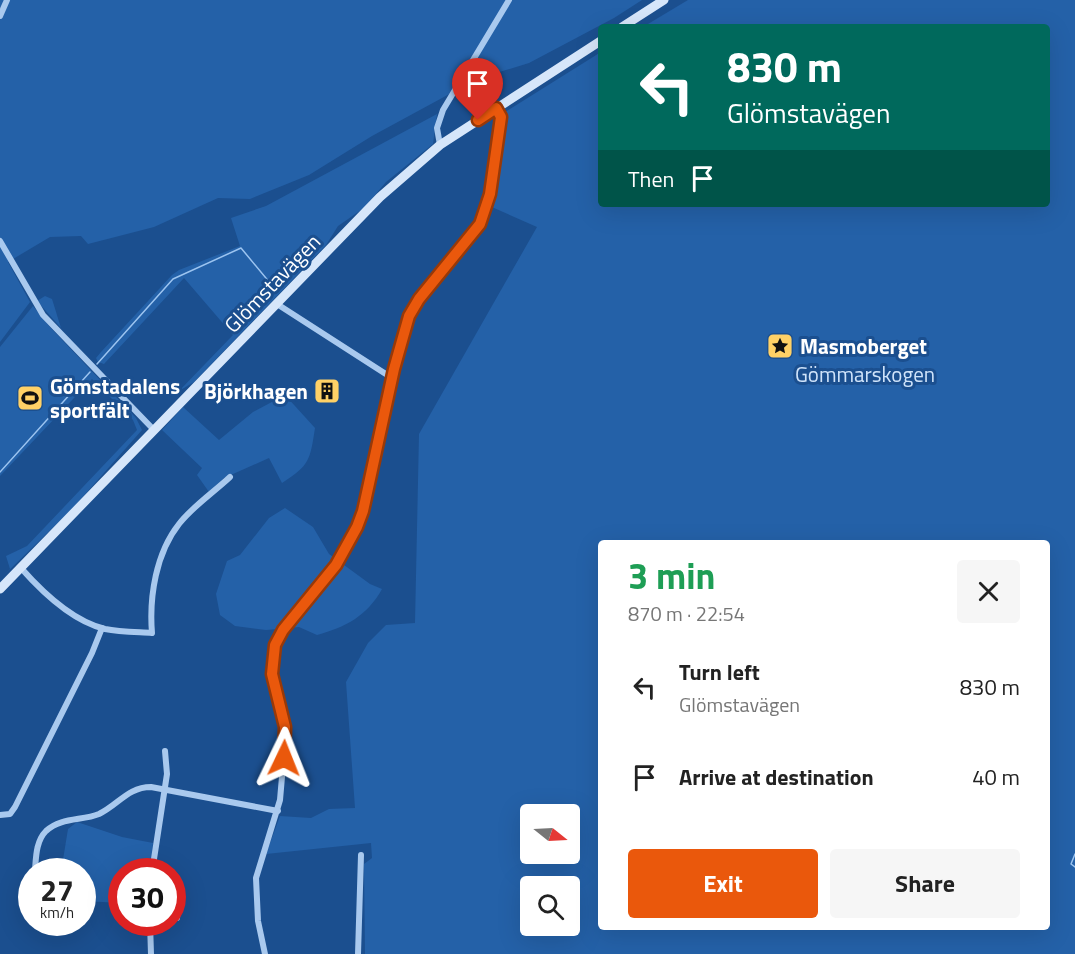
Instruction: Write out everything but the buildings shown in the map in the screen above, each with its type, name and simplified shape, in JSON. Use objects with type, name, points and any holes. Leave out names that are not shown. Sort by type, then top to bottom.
[{"type":"main road","points":[[627,24],[664,0]]},
{"type":"main road","name":"Glömstavägen","points":[[0,589],[380,197],[440,144],[598,43]]},
{"type":"street","points":[[0,16],[7,0]]},
{"type":"street","points":[[440,144],[436,128],[443,110],[509,0]]},
{"type":"street","points":[[265,954],[258,921],[256,878],[278,811],[285,727],[272,674],[275,645],[283,630],[336,565],[357,527],[363,511],[392,378],[412,309],[476,231],[484,213],[490,194],[501,117],[496,108]]},
{"type":"street","points":[[0,241],[43,315],[154,430]]},
{"type":"street","points":[[277,304],[392,378]]},
{"type":"street","points":[[21,568],[54,601],[102,628],[152,633],[153,593],[165,547],[179,524],[230,477]]},
{"type":"street","points":[[0,815],[10,814],[15,807],[92,653],[102,628]]},
{"type":"street","points":[[154,858],[168,765],[165,751]]},
{"type":"street","points":[[37,858],[40,839],[54,825],[99,813],[138,788],[164,789],[278,811]]},
{"type":"street","points":[[358,954],[361,855]]},
{"type":"street","points":[[150,936],[151,954]]},
{"type":"green space","points":[[0,0],[642,0],[614,18],[598,24],[598,26],[529,63],[477,79],[372,136],[309,175],[250,199],[218,198],[154,227],[88,244],[81,236],[50,237],[8,262],[30,302],[0,342]]},
{"type":"green space","name":"Gömmarskogen","points":[[688,0],[1075,0],[1075,954],[365,954],[364,864],[372,858],[371,843],[266,854],[280,816],[311,818],[329,809],[355,808],[346,682],[368,643],[386,625],[415,623],[419,434],[537,227],[485,204],[497,117],[598,54],[598,207],[1050,207],[1050,24],[648,24]]},
{"type":"green space","points":[[437,114],[433,144],[386,182],[364,208],[338,226],[326,245],[194,382],[179,391],[233,335],[184,278],[104,364],[98,362],[96,358],[101,352],[172,275],[179,270],[240,246],[231,218],[266,206]]},
{"type":"green space","points":[[45,296],[52,299],[61,328],[37,301]]},
{"type":"green space","points":[[33,306],[136,418],[142,430],[72,509],[0,579],[10,569],[6,556],[27,546],[137,430],[133,420],[92,379],[0,476],[0,347]]},
{"type":"green space","points":[[285,395],[315,428],[307,461],[282,483],[269,458],[224,478],[209,492],[197,475],[202,468],[162,430],[183,407],[219,440],[253,412]]},
{"type":"green space","points":[[285,508],[313,527],[329,554],[370,584],[382,589],[370,606],[355,619],[317,635],[299,627],[266,630],[235,626],[220,615],[216,594],[227,561],[240,555],[269,518]]},
{"type":"green space","points":[[77,822],[122,837],[153,843],[152,858],[108,858],[108,902],[96,902],[96,858],[63,858],[68,829]]},
{"type":"waterway","points":[[97,364],[173,279],[241,248],[275,289]]},
{"type":"waterway","points":[[0,472],[90,372]]},
{"type":"waterway","points":[[1075,854],[1071,864],[1075,867]]},
{"type":"place","name":"Masmoberget","points":[[780,346]]},
{"type":"place","name":"Björkhagen","points":[[327,391]]},
{"type":"place","name":"Gömstadalens sportfält","points":[[30,398]]},
{"type":"route","points":[[284,758],[285,727],[272,674],[275,645],[283,630],[336,565],[360,519],[367,496],[398,349],[412,309],[480,224],[489,200],[501,117],[496,108],[478,120]]}]
